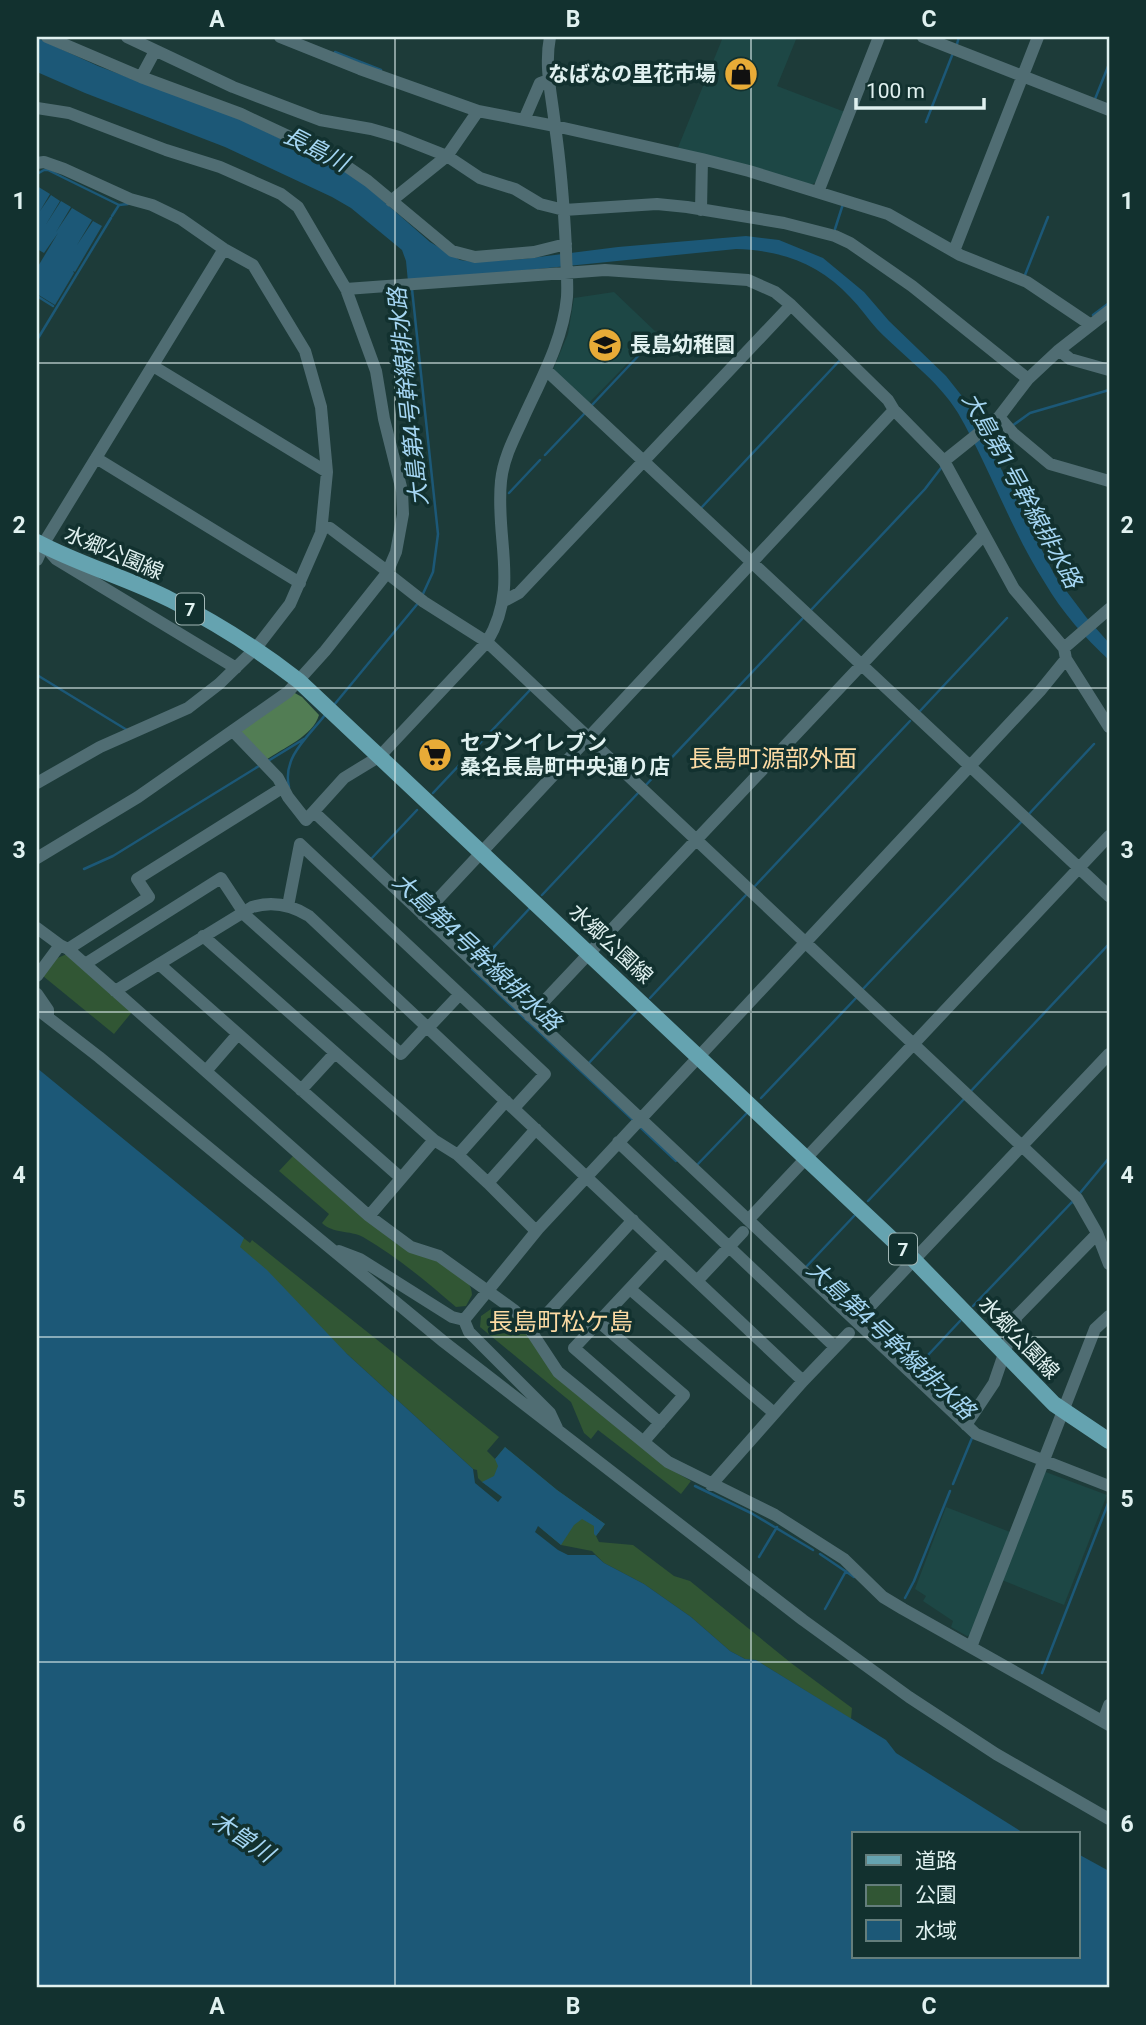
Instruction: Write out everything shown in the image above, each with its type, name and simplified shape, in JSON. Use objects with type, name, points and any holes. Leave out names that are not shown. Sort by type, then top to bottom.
[{"type":"main road","name":"水郷公園線","points":[[39,550],[170,599],[225,628],[299,681],[914,1260],[1062,1411],[1109,1441]]},
{"type":"street","points":[[47,37],[141,77],[241,114],[333,156],[350,167],[432,237],[463,256],[520,254],[566,245]]},
{"type":"street","points":[[127,37],[233,87],[320,120],[380,131],[447,156],[480,177],[515,189],[540,204],[564,210],[657,204],[807,228],[835,236],[850,243],[912,286],[1028,379]]},
{"type":"street","points":[[280,37],[478,111],[702,159],[888,214],[954,251],[1027,282],[1091,326]]},
{"type":"street","points":[[233,731],[278,778],[294,807],[306,820],[344,778],[380,757],[487,642],[496,627],[504,601],[505,575],[499,500],[502,477],[508,450],[546,370],[563,322],[568,274],[564,210],[548,80],[550,37]]},
{"type":"street","points":[[818,192],[879,37]]},
{"type":"street","points":[[923,37],[1109,110]]},
{"type":"street","points":[[954,251],[1038,37]]},
{"type":"street","points":[[141,77],[156,51]]},
{"type":"street","points":[[524,120],[540,83],[548,80]]},
{"type":"street","points":[[37,108],[69,113],[166,150],[220,167],[281,194],[298,207],[346,289],[376,371],[384,419],[402,491],[400,538],[387,572],[299,681],[288,692],[138,797],[37,858]]},
{"type":"street","points":[[391,201],[447,156],[478,111]]},
{"type":"street","points":[[701,210],[702,159]]},
{"type":"street","points":[[37,163],[44,162],[64,169],[181,219],[225,249],[253,264],[302,344],[321,407],[327,453],[326,527],[290,604],[256,648],[188,708],[100,747],[37,783]]},
{"type":"street","points":[[225,249],[39,550],[236,668]]},
{"type":"street","points":[[346,289],[605,270],[748,280],[775,292],[791,304],[888,400],[894,410],[944,461],[1014,589],[1065,653],[1109,727]]},
{"type":"street","points":[[504,601],[519,593],[791,304]]},
{"type":"street","points":[[944,461],[999,417],[1028,379],[1059,350],[1109,311]]},
{"type":"street","points":[[1059,350],[1070,359],[1109,370]]},
{"type":"street","points":[[153,366],[327,472]]},
{"type":"street","points":[[546,370],[1109,897]]},
{"type":"street","points":[[423,915],[894,410]]},
{"type":"street","points":[[999,417],[1013,433],[1050,464],[1109,481]]},
{"type":"street","points":[[96,458],[300,583]]},
{"type":"street","points":[[326,527],[420,600],[487,642],[1077,1198],[1097,1234],[1109,1264]]},
{"type":"street","points":[[530,1016],[984,536]]},
{"type":"street","points":[[464,1320],[536,1231],[1040,691],[1078,637],[1109,609]]},
{"type":"street","points":[[37,976],[64,947],[149,897],[137,879],[282,788]]},
{"type":"street","points":[[311,814],[530,1016],[745,1226],[853,1327],[976,1434],[1043,1464],[1109,1486]]},
{"type":"street","points":[[697,1281],[807,1158],[1109,836]]},
{"type":"street","points":[[288,906],[300,844],[545,1074],[458,1155]]},
{"type":"street","points":[[85,964],[221,878],[243,911],[401,1054],[460,994]]},
{"type":"street","points":[[116,991],[243,911],[262,904],[288,906],[309,916],[803,1381]]},
{"type":"street","points":[[37,928],[85,964],[369,1216],[411,1247],[439,1256],[523,1319],[558,1373],[668,1462],[775,1515],[844,1559],[883,1597],[1106,1723],[1109,1705]]},
{"type":"street","points":[[202,936],[434,1140],[458,1155],[536,1231]]},
{"type":"street","points":[[159,964],[401,1178]]},
{"type":"street","points":[[37,994],[48,1010],[48,1018]]},
{"type":"street","points":[[37,1009],[119,1073],[327,1247],[558,1431],[803,1620],[878,1676],[996,1754],[1109,1819]]},
{"type":"street","points":[[206,1071],[238,1034]]},
{"type":"street","points":[[302,1090],[335,1053]]},
{"type":"street","points":[[711,1485],[914,1260],[1109,1054]]},
{"type":"street","points":[[488,1183],[536,1129]]},
{"type":"street","points":[[369,1216],[434,1140]]},
{"type":"street","points":[[618,1142],[835,1346]]},
{"type":"street","points":[[532,1330],[633,1220]]},
{"type":"street","points":[[966,1425],[994,1383],[1017,1316],[1097,1234]]},
{"type":"street","points":[[327,1247],[360,1259],[452,1317],[464,1320]]},
{"type":"street","points":[[660,1423],[575,1348],[665,1251]]},
{"type":"street","points":[[630,1289],[774,1413]]},
{"type":"street","points":[[971,1647],[1095,1329],[1109,1316]]},
{"type":"street","points":[[464,1320],[469,1332],[550,1413],[558,1431]]},
{"type":"street","points":[[599,1322],[684,1395],[644,1441]]},
{"type":"shaded area","points":[[723,37],[797,37],[777,86],[845,112],[818,181],[811,185],[677,150]]},
{"type":"shaded area","name":"長島幼稚園","points":[[614,292],[657,333],[587,405],[552,372],[568,334],[574,298]]},
{"type":"shaded area","points":[[1043,1471],[1107,1495],[1064,1605],[1002,1580]]},
{"type":"shaded area","points":[[946,1507],[1010,1532],[972,1635],[967,1636],[951,1627],[953,1621],[923,1601],[926,1596],[915,1589]]},
{"type":"green space","points":[[293,692],[302,697],[319,715],[311,729],[297,741],[266,760],[239,733]]},
{"type":"green space","points":[[67,954],[132,1012],[114,1034],[43,976],[55,959]]},
{"type":"green space","points":[[294,1155],[394,1242],[440,1262],[463,1276],[472,1295],[466,1306],[456,1307],[423,1279],[363,1237],[331,1229],[322,1223],[329,1214],[279,1171]]},
{"type":"green space","points":[[227,1225],[250,1243],[252,1240],[499,1437],[487,1451],[495,1459],[505,1447],[557,1490],[605,1524],[596,1536],[599,1542],[633,1545],[674,1576],[690,1581],[791,1663],[852,1708],[851,1719],[756,1660],[745,1659],[730,1651],[691,1617],[644,1584],[604,1563],[592,1551],[561,1545],[543,1530],[546,1524],[482,1482],[478,1478],[477,1470],[347,1354],[228,1260]]},
{"type":"green space","points":[[491,1309],[504,1312],[507,1310],[517,1319],[554,1374],[665,1466],[691,1481],[681,1494],[598,1430],[591,1439],[584,1433],[571,1402],[480,1327],[481,1316]]},
{"type":"water","points":[[37,38],[98,66],[239,119],[334,164],[365,185],[430,242],[460,260],[474,262],[523,259],[618,247],[746,236],[779,240],[823,258],[864,292],[889,321],[946,376],[969,405],[1055,576],[1109,643],[1109,660],[1074,624],[1045,583],[1022,542],[970,434],[950,401],[931,379],[877,329],[854,301],[826,276],[783,256],[736,249],[408,282],[402,250],[351,208],[225,147],[37,72]]},
{"type":"water","points":[[37,186],[50,194],[40,211],[51,195],[60,201],[45,226],[61,201],[71,207],[56,232],[72,208],[92,220],[77,245],[93,221],[102,226],[55,305],[37,294],[37,268],[58,233],[44,253],[37,249]]},
{"type":"water","name":"木曽川","points":[[37,1068],[244,1238],[240,1247],[267,1270],[347,1354],[473,1469],[475,1483],[498,1502],[502,1497],[482,1482],[494,1476],[498,1466],[495,1459],[505,1447],[557,1490],[605,1524],[596,1536],[594,1526],[582,1519],[574,1525],[561,1545],[538,1526],[535,1532],[558,1550],[568,1555],[595,1555],[604,1563],[644,1584],[691,1617],[730,1651],[745,1659],[756,1660],[886,1740],[896,1753],[1022,1832],[852,1832],[852,1958],[1080,1958],[1080,1855],[1109,1871],[1109,1988],[37,1988]]},
{"type":"waterway","points":[[957,44],[959,37]]},
{"type":"waterway","points":[[335,52],[381,70]]},
{"type":"waterway","points":[[926,122],[953,53]]},
{"type":"waterway","points":[[1095,99],[1109,64]]},
{"type":"waterway","points":[[37,174],[48,170],[119,205],[128,204]]},
{"type":"waterway","points":[[835,229],[843,204]]},
{"type":"waterway","points":[[112,216],[119,205]]},
{"type":"waterway","points":[[1025,275],[1048,217]]},
{"type":"waterway","points":[[37,340],[111,218]]},
{"type":"waterway","name":"大島第4号幹線排水路","points":[[412,289],[438,534],[433,572],[422,596]]},
{"type":"waterway","points":[[37,296],[53,306]]},
{"type":"waterway","points":[[1093,315],[1109,303]]},
{"type":"waterway","points":[[592,405],[658,335]]},
{"type":"waterway","points":[[702,507],[841,359]]},
{"type":"waterway","name":"大島第1号幹線排水路","points":[[1012,426],[1030,413],[1109,390]]},
{"type":"waterway","points":[[545,455],[585,413]]},
{"type":"waterway","points":[[509,493],[540,460]]},
{"type":"waterway","points":[[811,610],[925,489],[941,468]]},
{"type":"waterway","name":"大島第4号幹線排水路","points":[[334,705],[419,602]]},
{"type":"waterway","points":[[645,786],[803,618]]},
{"type":"waterway","points":[[919,712],[1007,618]]},
{"type":"waterway","points":[[37,675],[127,730]]},
{"type":"waterway","points":[[433,793],[530,690]]},
{"type":"waterway","name":"大島第4号幹線排水路","points":[[289,787],[289,766],[293,757],[325,715]]},
{"type":"waterway","points":[[754,887],[910,721]]},
{"type":"waterway","points":[[268,761],[304,739]]},
{"type":"waterway","points":[[1028,815],[1094,744]]},
{"type":"waterway","points":[[84,869],[113,856],[259,766]]},
{"type":"waterway","points":[[542,895],[639,792]]},
{"type":"waterway","points":[[371,859],[417,810]]},
{"type":"waterway","points":[[862,990],[1023,820]]},
{"type":"waterway","points":[[650,998],[747,894]]},
{"type":"waterway","points":[[480,962],[530,908]]},
{"type":"waterway","points":[[970,1092],[1109,944]]},
{"type":"waterway","name":"大島第4号幹線排水路","points":[[472,969],[633,1120]]},
{"type":"waterway","points":[[761,1098],[857,997]]},
{"type":"waterway","points":[[588,1064],[638,1010]]},
{"type":"waterway","points":[[868,1201],[964,1099]]},
{"type":"waterway","points":[[697,1165],[746,1114]]},
{"type":"waterway","name":"大島第4号幹線排水路","points":[[640,1127],[676,1161]]},
{"type":"waterway","points":[[1080,1193],[1109,1158]]},
{"type":"waterway","points":[[973,1306],[1073,1201],[1074,1203]]},
{"type":"waterway","points":[[806,1267],[854,1216]]},
{"type":"waterway","points":[[914,1370],[960,1321]]},
{"type":"waterway","points":[[953,1484],[972,1438]]},
{"type":"waterway","points":[[695,1486],[751,1513],[813,1550]]},
{"type":"waterway","points":[[905,1598],[950,1491]]},
{"type":"waterway","points":[[1042,1673],[1109,1501]]},
{"type":"waterway","points":[[759,1557],[777,1527]]},
{"type":"waterway","points":[[820,1554],[854,1577]]},
{"type":"waterway","points":[[825,1609],[846,1571]]},
{"type":"place","name":"なばなの里花市場","points":[[741,74]]},
{"type":"place","name":"長島幼稚園","points":[[605,345]]},
{"type":"place","name":"セブンイレブン 桑名長島町中央通り店","points":[[435,755]]},
{"type":"district","name":"長島町源部外面","points":[[773,759]]},
{"type":"district","name":"長島町松ケ島","points":[[561,1322]]},
{"type":"water label","name":"長島川","points":[[316,149]]}]
